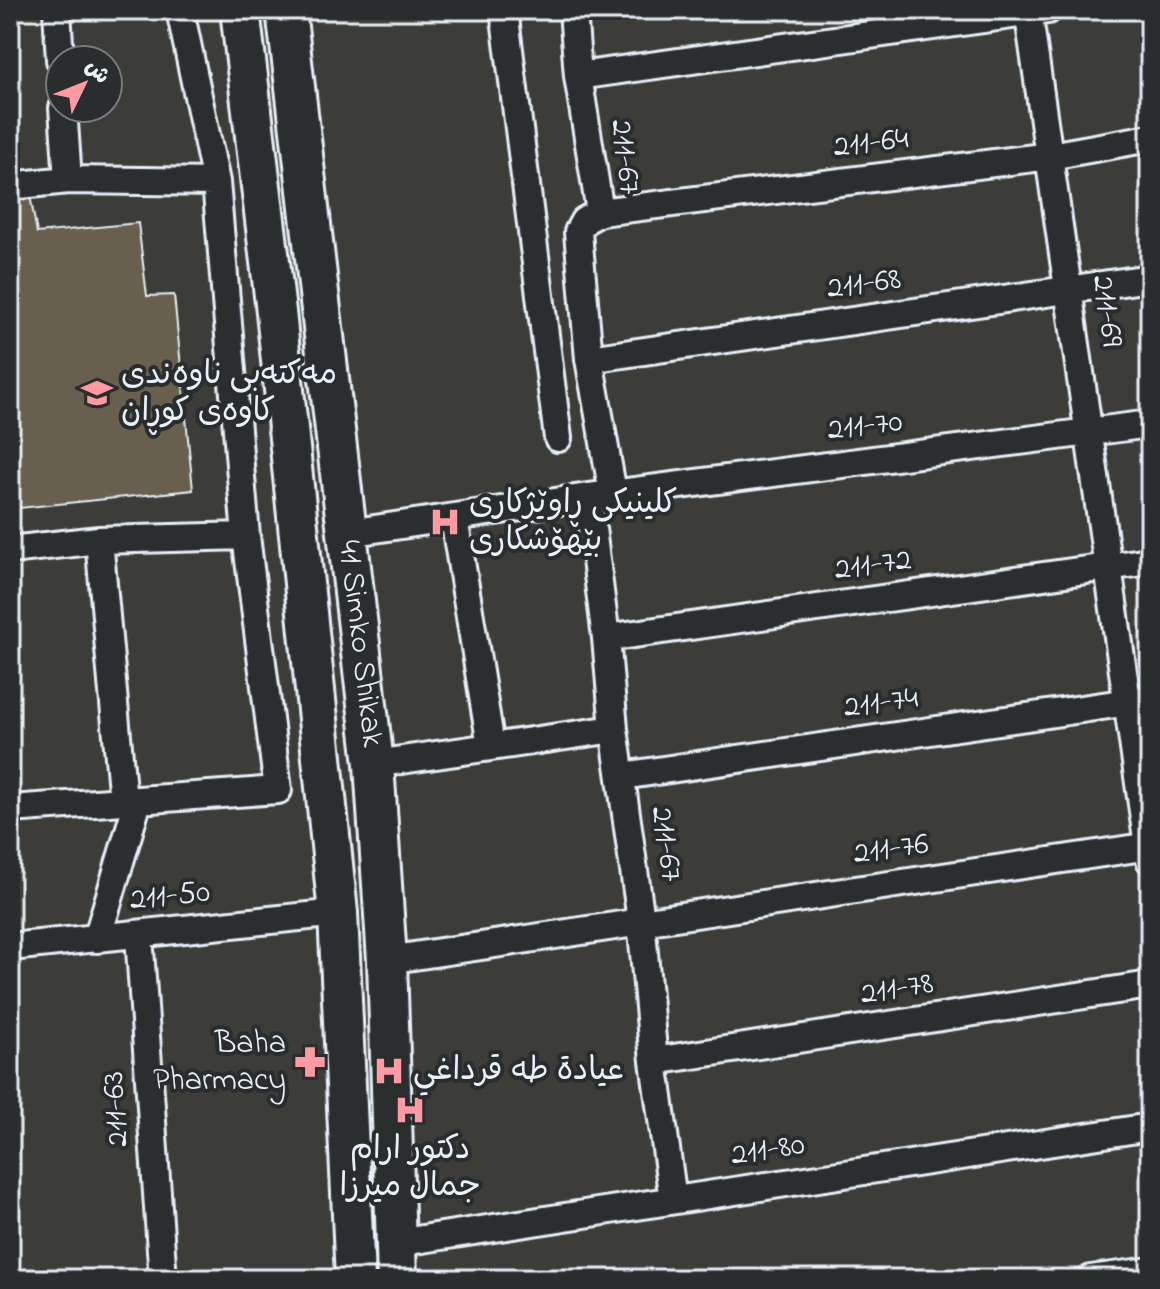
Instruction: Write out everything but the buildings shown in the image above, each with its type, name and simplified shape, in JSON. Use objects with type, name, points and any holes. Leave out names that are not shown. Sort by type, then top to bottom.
[{"type":"main road","name":"41 Simko Shikak","points":[[240,10],[276,312],[338,913],[355,1279]]},
{"type":"main road","name":"41 Simko Shikak","points":[[286,10],[374,764],[387,960],[396,1261]]},
{"type":"main road","points":[[309,638],[360,635]]},
{"type":"street","points":[[57,10],[59,44]]},
{"type":"street","points":[[10,809],[278,790],[246,536],[216,182],[180,10]]},
{"type":"street","points":[[504,10],[558,438]]},
{"type":"street","name":"211-67","points":[[573,10],[578,76],[600,212],[584,221],[578,232],[601,495],[606,638],[614,729],[641,920],[654,1061],[673,1200]]},
{"type":"street","points":[[578,76],[1035,11]]},
{"type":"street","name":"211-69","points":[[1035,11],[1050,156],[1108,567],[1139,700],[1149,851]]},
{"type":"street","points":[[64,124],[68,180]]},
{"type":"street","name":"211-64","points":[[600,212],[1050,156],[1150,138]]},
{"type":"street","points":[[10,186],[68,180],[216,182]]},
{"type":"street","name":"211-68","points":[[589,359],[1150,278]]},
{"type":"street","name":"211-70","points":[[348,533],[601,495],[1150,424]]},
{"type":"street","points":[[454,518],[491,746]]},
{"type":"street","points":[[10,550],[99,540],[246,536]]},
{"type":"street","points":[[97,939],[131,801],[99,540]]},
{"type":"street","name":"211-72","points":[[606,638],[1150,561]]},
{"type":"street","name":"211-74","points":[[622,776],[1139,700]]},
{"type":"street","points":[[374,764],[614,729]]},
{"type":"street","name":"211-76","points":[[387,960],[641,920],[1149,851]]},
{"type":"street","name":"211-50","points":[[10,947],[338,913]]},
{"type":"street","name":"211-63","points":[[139,935],[163,1279]]},
{"type":"street","name":"211-78","points":[[654,1061],[1150,985]]},
{"type":"street","name":"211-80","points":[[396,1261],[673,1200],[1150,1127]]},
{"type":"street","points":[[1091,1279],[1150,1271]]},
{"type":"place","name":"مەکتەبی ناوەندی کاوەی کوڕان","points":[[97,393]]},
{"type":"place","name":"کلینیکی ڕاوێژکاری بێهۆشکاری","points":[[445,522]]},
{"type":"place","name":"Baha Pharmacy","points":[[310,1062]]},
{"type":"place","name":"عيادة طه قرداغي","points":[[389,1071]]},
{"type":"place","name":"دكتور ارام جمال ميرزا","points":[[410,1110]]}]
